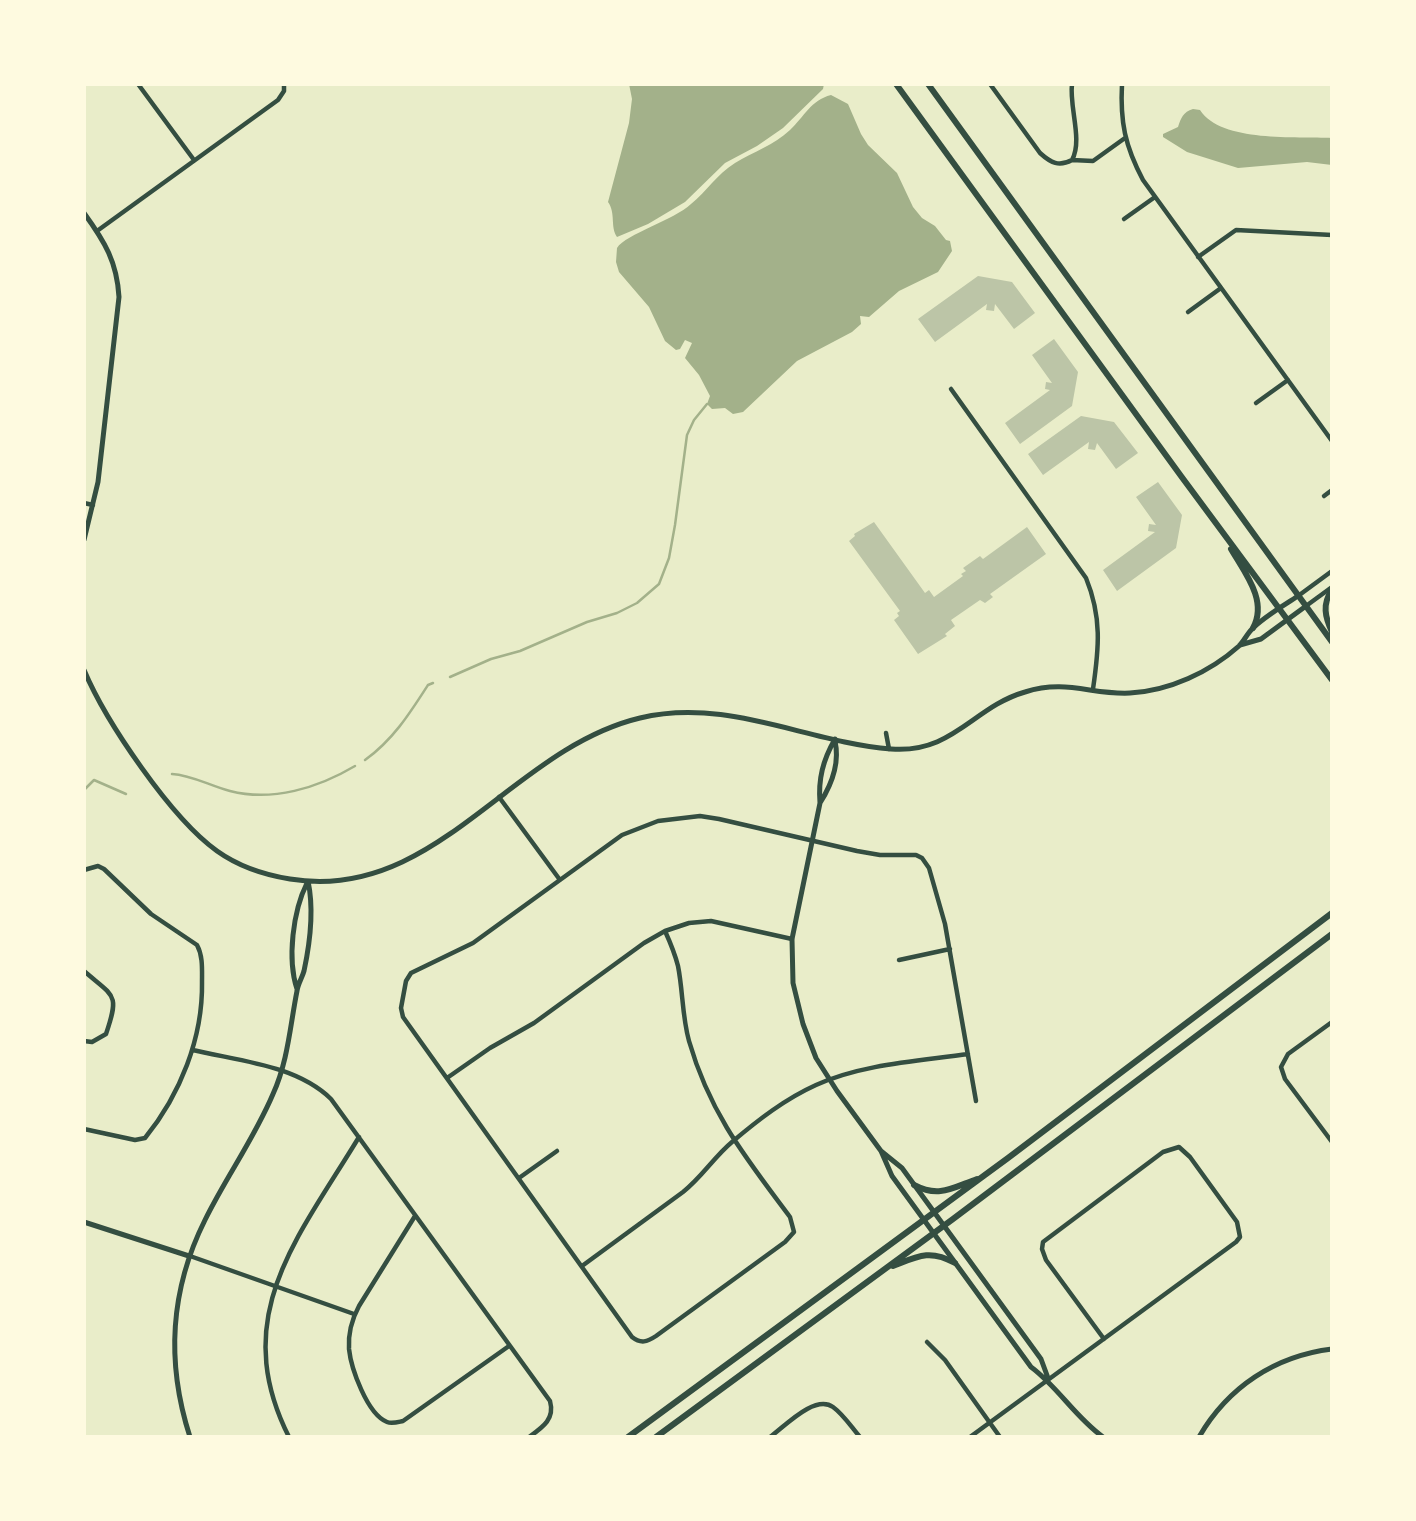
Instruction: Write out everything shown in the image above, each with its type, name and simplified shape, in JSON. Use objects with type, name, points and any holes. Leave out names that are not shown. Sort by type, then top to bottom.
[{"type":"main road","points":[[896,84],[1332,680]]},
{"type":"main road","points":[[928,84],[1332,642]]},
{"type":"main road","points":[[1218,526],[1258,600],[1258,619],[1253,628]]},
{"type":"main road","points":[[1332,589],[1326,599],[1325,608],[1332,632]]},
{"type":"main road","points":[[628,1437],[934,1213],[1332,913]]},
{"type":"main road","points":[[656,1437],[944,1226],[1332,934]]},
{"type":"main road","points":[[914,1185],[927,1192],[936,1192],[985,1175]]},
{"type":"main road","points":[[885,1269],[934,1254],[955,1263]]},
{"type":"street","points":[[138,84],[194,160]]},
{"type":"street","points":[[97,231],[278,100],[284,91],[284,84]]},
{"type":"street","points":[[990,84],[1040,153],[1058,165],[1072,160],[1093,161],[1125,138]]},
{"type":"street","points":[[1072,84],[1077,145],[1072,160]]},
{"type":"street","points":[[1122,84],[1121,104],[1125,138],[1134,164],[1155,197],[1332,441]]},
{"type":"street","points":[[1124,219],[1155,197]]},
{"type":"street","points":[[84,213],[97,231],[117,270],[119,297],[100,468],[84,540]]},
{"type":"street","points":[[1198,257],[1236,230],[1332,235]]},
{"type":"street","points":[[1188,312],[1221,288]]},
{"type":"street","points":[[1256,404],[1288,380]]},
{"type":"street","points":[[951,389],[1086,578],[1099,626],[1093,689]]},
{"type":"street","points":[[1324,496],[1332,489]]},
{"type":"street","points":[[84,503],[93,505]]},
{"type":"street","points":[[84,670],[87,684],[145,770],[193,831],[218,851],[263,873],[308,881],[362,878],[390,869],[435,844],[570,746],[613,726],[650,716],[691,712],[717,713],[889,749],[920,748],[956,734],[1004,700],[1024,692],[1061,686],[1130,693],[1170,685],[1202,671],[1240,645],[1253,628],[1332,571]]},
{"type":"street","points":[[1240,645],[1261,639],[1332,589]]},
{"type":"street","points":[[886,733],[889,749]]},
{"type":"street","points":[[820,803],[830,788],[838,756],[835,739]]},
{"type":"street","points":[[835,739],[826,755],[821,774],[820,803],[792,939],[792,974],[797,1006],[808,1040],[830,1080],[881,1151],[892,1176],[1031,1367],[1049,1380],[1077,1416],[1103,1437]]},
{"type":"street","points":[[499,797],[560,880]]},
{"type":"street","points":[[665,931],[678,968],[684,1020],[711,1100],[733,1141],[790,1217],[794,1232],[785,1242],[667,1328],[644,1342],[638,1342],[401,1013],[408,976],[415,970],[457,953],[473,943],[622,835],[638,827],[678,817],[719,819],[880,855],[916,856],[922,858],[929,868],[950,949],[976,1101]]},
{"type":"street","points":[[84,870],[98,866],[104,869],[151,914],[197,945],[201,952],[202,1000],[193,1050],[171,1098],[145,1138],[135,1140],[84,1129]]},
{"type":"street","points":[[190,1437],[177,1387],[174,1343],[177,1299],[189,1256],[205,1219],[251,1142],[282,1071],[294,1020],[297,989],[305,968],[311,903],[308,881]]},
{"type":"street","points":[[297,989],[292,966],[294,940],[298,901],[308,881]]},
{"type":"street","points":[[447,1078],[489,1048],[534,1023],[644,943],[665,931],[689,923],[711,921],[792,939]]},
{"type":"street","points":[[899,960],[950,949]]},
{"type":"street","points":[[84,971],[112,995],[115,1002],[106,1034],[92,1042],[84,1041]]},
{"type":"street","points":[[1332,1022],[1289,1054],[1281,1067],[1285,1079],[1332,1142]]},
{"type":"street","points":[[193,1050],[302,1077],[331,1099],[550,1401],[552,1411],[548,1422],[529,1437]]},
{"type":"street","points":[[582,1266],[690,1187],[733,1141],[789,1099],[830,1080],[862,1070],[968,1054]]},
{"type":"street","points":[[289,1437],[270,1388],[266,1359],[266,1322],[284,1264],[359,1137]]},
{"type":"street","points":[[970,1437],[1049,1380],[1104,1339],[1240,1237],[1237,1222],[1190,1157],[1179,1147],[1163,1152],[1043,1242],[1046,1260],[1104,1339]]},
{"type":"street","points":[[519,1178],[557,1151]]},
{"type":"street","points":[[881,1151],[896,1162],[914,1185],[1041,1359],[1049,1380]]},
{"type":"street","points":[[415,1216],[354,1314],[349,1337],[352,1366],[366,1397],[380,1417],[387,1422],[403,1421],[509,1346]]},
{"type":"street","points":[[84,1222],[354,1314]]},
{"type":"street","points":[[926,1342],[940,1354],[1000,1437]]},
{"type":"street","points":[[1199,1437],[1226,1400],[1243,1384],[1290,1357],[1332,1349]]},
{"type":"street","points":[[770,1437],[811,1407],[824,1403],[835,1409],[860,1437]]},
{"type":"shaded area","points":[[629,84],[824,84],[823,89],[783,128],[725,163],[685,202],[648,224],[617,237],[608,202],[629,123],[632,99]]},
{"type":"shaded area","points":[[831,95],[848,104],[868,145],[897,173],[913,207],[950,241],[952,251],[938,272],[899,291],[869,317],[860,316],[861,324],[852,332],[797,361],[743,412],[733,414],[725,408],[712,409],[707,404],[710,396],[699,375],[685,358],[692,343],[685,340],[680,349],[676,350],[665,341],[649,307],[619,272],[616,262],[617,248],[630,237],[683,210],[729,167],[777,140],[813,105]]},
{"type":"shaded area","points":[[1193,109],[1200,110],[1210,121],[1242,133],[1332,138],[1332,165],[1307,162],[1238,168],[1187,152],[1163,137],[1163,134],[1178,127],[1183,116]]},
{"type":"building","points":[[978,276],[1012,282],[1035,313],[1014,329],[995,304],[994,311],[986,310],[987,304],[935,342],[918,319]]},
{"type":"building","points":[[1054,339],[1078,372],[1072,406],[1020,444],[1005,423],[1050,390],[1045,389],[1046,382],[1052,383],[1032,355]]},
{"type":"building","points":[[1081,416],[1114,422],[1138,453],[1116,469],[1097,443],[1095,450],[1088,449],[1089,442],[1043,475],[1028,454]]},
{"type":"building","points":[[1158,482],[1182,515],[1176,548],[1117,591],[1103,570],[1155,532],[1148,531],[1149,524],[1156,525],[1136,497]]},
{"type":"building","points":[[874,522],[925,593],[929,590],[934,597],[963,576],[961,574],[966,571],[963,568],[980,556],[983,559],[1027,527],[1046,554],[990,594],[993,597],[985,603],[980,600],[951,620],[955,626],[945,634],[947,636],[918,654],[894,620],[900,611],[849,541],[854,534]]},
{"type":"waterway","points":[[450,677],[587,622],[617,613],[637,603],[659,584],[669,558],[687,435],[694,420],[707,404]]},
{"type":"waterway","points":[[365,760],[392,735],[428,685],[433,683]]},
{"type":"waterway","points":[[172,774],[187,776],[230,791],[262,795],[294,791],[326,781],[355,766]]},
{"type":"waterway","points":[[84,790],[94,780],[126,794]]}]
